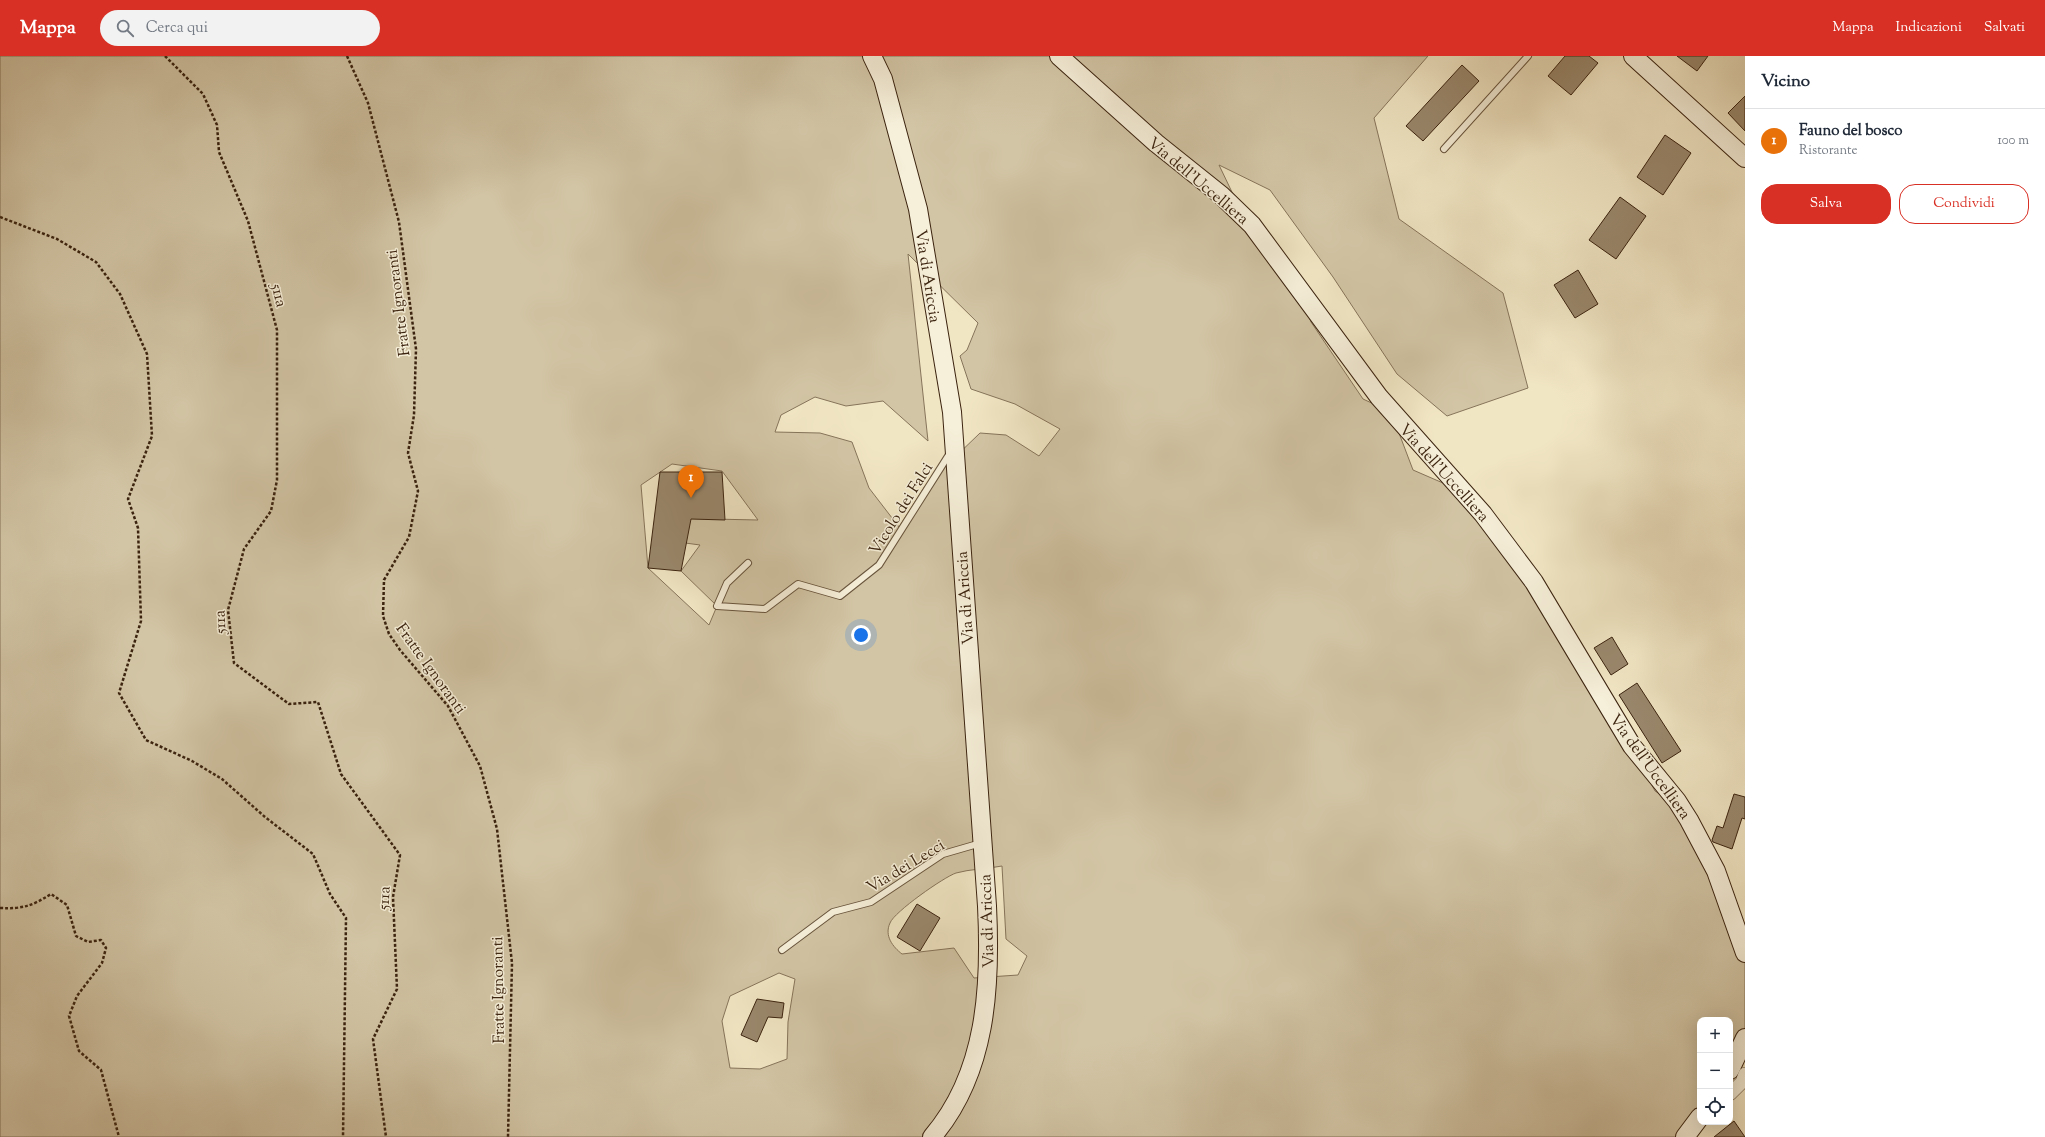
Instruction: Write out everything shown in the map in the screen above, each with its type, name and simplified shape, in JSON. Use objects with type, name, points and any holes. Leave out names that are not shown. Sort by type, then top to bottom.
[{"type":"street","name":"Via di Ariccia","points":[[872,56],[883,79],[918,209],[952,412],[988,932],[989,968],[986,1008],[976,1051],[953,1109],[932,1137]]},
{"type":"street","name":"Via dell'Uccelliera","points":[[1059,56],[1150,139],[1221,195],[1252,225],[1379,397],[1483,514],[1534,582],[1632,746],[1671,793],[1690,820],[1716,871],[1745,953]]},
{"type":"street","points":[[1633,56],[1745,158]]},
{"type":"street","points":[[1733,1064],[1745,1038]]},
{"type":"street","points":[[1733,1091],[1742,1082],[1745,1074]]},
{"type":"street","points":[[1685,1137],[1697,1122]]},
{"type":"lane","points":[[1444,149],[1528,56]]},
{"type":"lane","name":"Vicolo dei Falci","points":[[748,563],[727,583],[717,606],[765,608],[798,584],[840,596],[879,565],[954,447]]},
{"type":"lane","name":"Via dei Lecci","points":[[782,950],[833,912],[870,902],[943,854],[982,842]]},
{"type":"path","name":"511a","points":[[165,56],[203,94],[217,125],[219,152],[248,221],[276,330],[277,480],[271,511],[244,549],[228,610],[234,663],[289,704],[318,702],[341,774],[400,855],[393,897],[397,988],[373,1039],[386,1137]]},
{"type":"path","name":"Fratte Ignoranti","points":[[347,56],[368,103],[399,222],[416,349],[414,415],[408,453],[418,491],[409,537],[384,580],[383,616],[389,634],[400,650],[448,706],[477,760],[480,766],[497,829],[512,963],[508,1137]]},
{"type":"path","points":[[0,218],[57,239],[96,262],[120,294],[147,354],[152,436],[128,500],[138,528],[141,621],[119,693],[146,740],[192,761],[222,778],[265,817],[313,854],[330,894],[346,918],[343,1137]]},
{"type":"path","points":[[0,908],[19,908],[34,904],[52,894],[67,905],[76,936],[88,942],[101,940],[106,948],[102,963],[77,996],[69,1016],[79,1051],[101,1070],[119,1137]]},
{"type":"shaded area","points":[[0,56],[1428,56],[1374,118],[1399,219],[1503,293],[1528,388],[1447,416],[1397,374],[1333,277],[1270,190],[1219,165],[1253,236],[1300,289],[1311,322],[1363,399],[1391,412],[1413,470],[1466,493],[1632,746],[1655,791],[1683,809],[1745,953],[1745,1038],[1733,1064],[1733,1017],[1697,1017],[1697,1124],[1687,1137],[0,1137]],"holes":[[[908,254],[978,323],[967,350],[960,356],[971,389],[1015,404],[1060,429],[1039,456],[1006,435],[980,433],[925,486],[899,527],[869,488],[852,442],[820,433],[775,432],[781,415],[815,397],[846,406],[883,401],[928,441]],[[672,464],[722,471],[758,520],[666,518],[678,542],[700,545],[681,571],[717,606],[709,625],[648,568],[641,485]],[[1002,866],[1006,939],[1027,956],[1018,975],[974,978],[954,948],[902,954],[895,948],[890,941],[888,928],[893,918],[909,903],[941,881],[956,873]],[[779,973],[795,979],[788,1022],[787,1059],[760,1069],[730,1068],[722,1021],[730,996]]]},
{"type":"building","points":[[1565,56],[1589,56],[1598,63],[1571,95],[1548,76]]},
{"type":"building","points":[[1677,56],[1708,56],[1697,71]]},
{"type":"building","points":[[1462,65],[1479,81],[1423,141],[1406,126]]},
{"type":"building","points":[[1745,96],[1745,131],[1728,113]]},
{"type":"building","points":[[1665,135],[1691,153],[1663,195],[1637,177]]},
{"type":"building","points":[[1620,197],[1646,216],[1616,259],[1589,240]]},
{"type":"building","points":[[1578,270],[1598,304],[1575,318],[1554,285]]},
{"type":"building","points":[[660,472],[722,472],[725,520],[691,519],[681,571],[648,568]]},
{"type":"building","points":[[1612,637],[1628,664],[1611,675],[1594,648]]},
{"type":"building","points":[[1637,683],[1681,751],[1662,763],[1619,695]]},
{"type":"building","points":[[1734,794],[1745,797],[1745,819],[1742,818],[1732,849],[1713,842],[1712,840],[1717,826],[1723,828]]},
{"type":"building","points":[[917,904],[940,918],[920,951],[897,937]]},
{"type":"building","points":[[757,999],[784,1003],[782,1018],[768,1017],[757,1042],[741,1035]]},
{"type":"building","points":[[1734,1121],[1745,1137],[1714,1137],[1729,1125],[1733,1125]]},
{"type":"place","name":"Fauno del bosco","points":[[691,498]]}]
